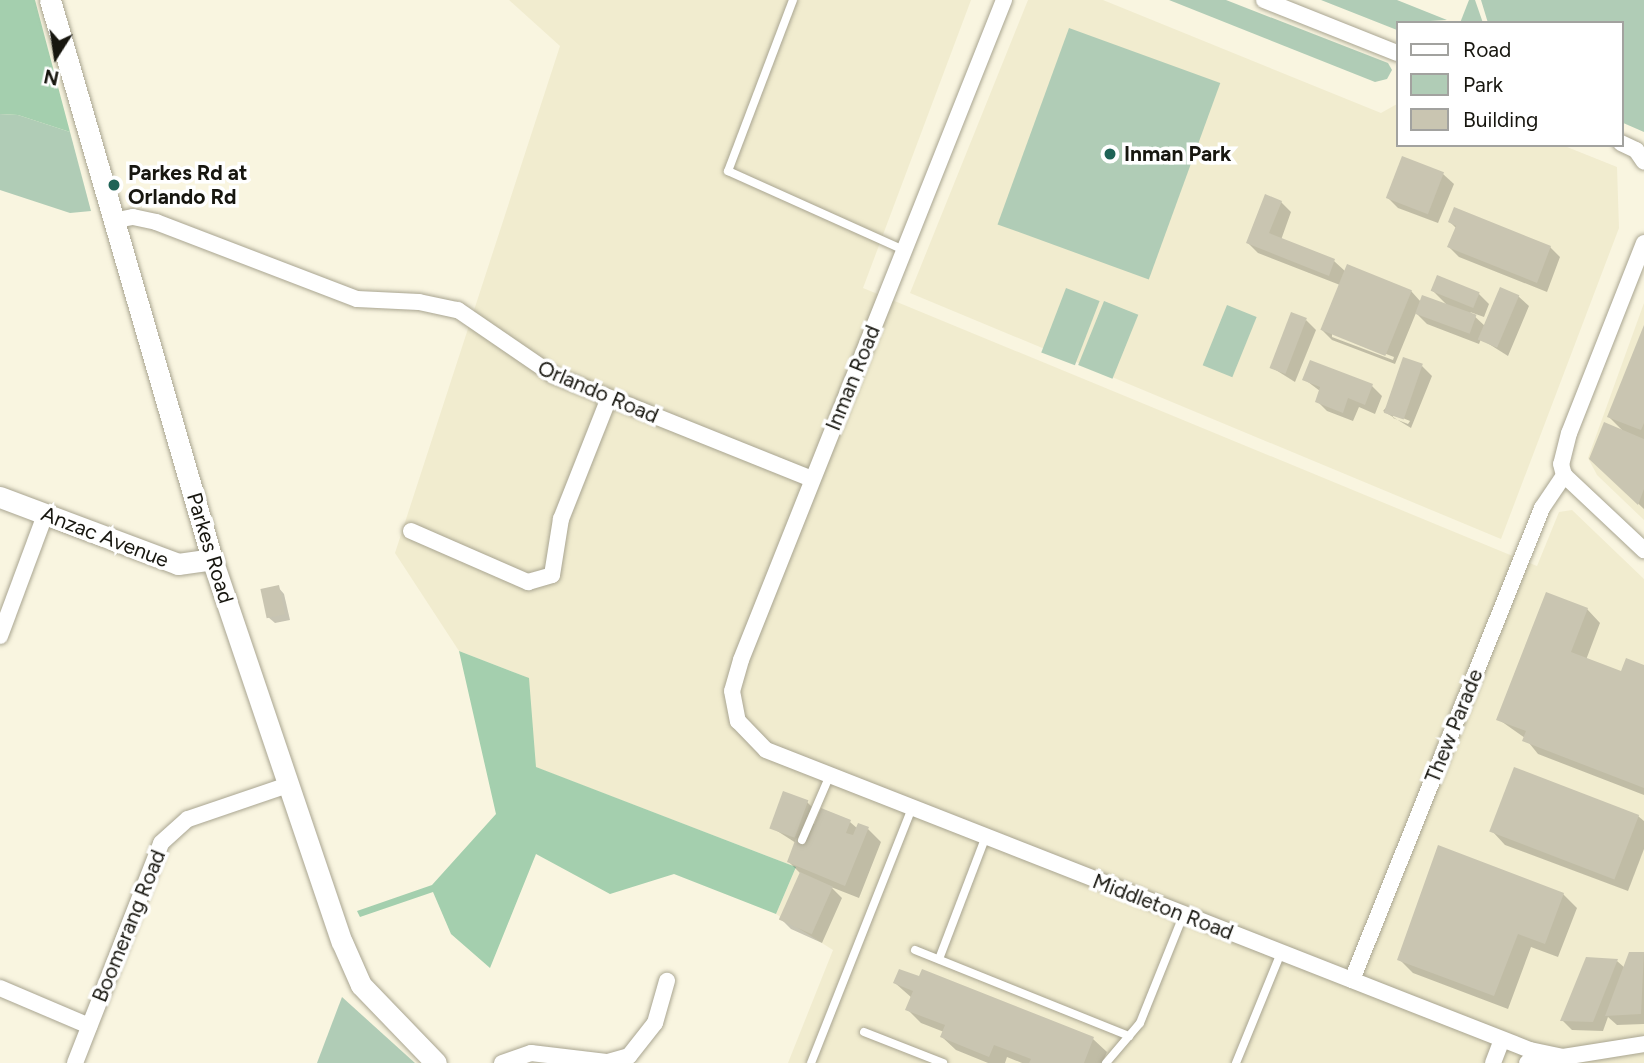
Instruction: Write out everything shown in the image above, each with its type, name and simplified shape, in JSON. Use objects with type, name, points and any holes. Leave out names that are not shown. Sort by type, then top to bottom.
[{"type":"street","name":"Parkes Road","points":[[50,0],[212,559],[288,785],[361,985],[436,1063]]},
{"type":"street","name":"Inman Road","points":[[766,750],[738,721],[732,691],[812,479],[1004,0]]},
{"type":"street","points":[[1264,0],[1396,52]]},
{"type":"street","points":[[1623,144],[1636,150],[1644,162]]},
{"type":"street","name":"Orlando Road","points":[[112,220],[133,218],[156,222],[357,299],[419,302],[458,310],[501,336],[527,361],[609,398],[812,479]]},
{"type":"street","points":[[1644,243],[1639,272],[1569,433],[1562,464],[1564,475],[1644,550]]},
{"type":"street","points":[[411,531],[528,582],[552,575],[561,519],[609,398]]},
{"type":"street","name":"Thew Parade","points":[[1352,980],[1542,508],[1564,475]]},
{"type":"street","name":"Anzac Avenue","points":[[0,497],[178,564],[212,559]]},
{"type":"street","points":[[0,636],[45,514]]},
{"type":"street","name":"Middleton Road","points":[[766,750],[1502,1040],[1563,1057]]},
{"type":"street","name":"Boomerang Road","points":[[75,1063],[162,843],[188,819],[288,785]]},
{"type":"street","points":[[502,1063],[531,1053],[608,1062],[629,1056],[655,1023],[667,981]]},
{"type":"street","points":[[0,988],[89,1026]]},
{"type":"street","points":[[1493,1063],[1502,1040]]},
{"type":"street","name":"Middleton Road","points":[[1527,1063],[1644,1044]]},
{"type":"lane","points":[[793,0],[728,171],[740,180],[904,250]]},
{"type":"lane","points":[[802,840],[830,775]]},
{"type":"lane","points":[[811,1063],[912,807]]},
{"type":"lane","points":[[939,959],[986,836]]},
{"type":"lane","points":[[1107,1063],[1140,1023],[1183,916]]},
{"type":"lane","points":[[915,950],[1129,1035]]},
{"type":"lane","points":[[1236,1063],[1281,953]]},
{"type":"lane","points":[[864,1032],[943,1063]]},
{"type":"shaded area","points":[[509,0],[971,0],[863,288],[1537,566],[1559,512],[1572,510],[1644,579],[1644,1063],[788,1063],[833,950],[776,914],[796,867],[535,767],[526,677],[459,651],[395,553],[560,46]]},
{"type":"shaded area","points":[[1028,0],[1103,0],[1381,113],[1396,105],[1396,147],[1567,147],[1617,167],[1619,228],[1501,539],[910,293]]},
{"type":"shaded area","points":[[1644,303],[1644,520],[1597,475],[1588,458]]},
{"type":"green space","points":[[0,0],[35,0],[70,132],[18,115],[0,114]]},
{"type":"green space","points":[[1169,0],[1226,0],[1388,63],[1392,70],[1387,79],[1375,82]]},
{"type":"green space","points":[[1321,0],[1397,0],[1447,20],[1396,21],[1396,30]]},
{"type":"green space","points":[[1469,0],[1475,0],[1482,21],[1461,21]]},
{"type":"green space","points":[[1481,0],[1644,0],[1644,132],[1623,123],[1623,21],[1487,21]]},
{"type":"green space","name":"Inman Park","points":[[1069,28],[1220,83],[1149,279],[998,224]]},
{"type":"green space","points":[[0,114],[18,115],[70,132],[91,211],[70,213],[0,190]]},
{"type":"green space","points":[[1066,288],[1100,301],[1075,365],[1041,352]]},
{"type":"green space","points":[[1104,301],[1138,315],[1112,379],[1078,365]]},
{"type":"green space","points":[[1227,305],[1257,317],[1232,377],[1203,365]]},
{"type":"green space","points":[[459,651],[529,678],[536,767],[796,867],[776,914],[674,874],[610,894],[536,854],[490,968],[451,934],[433,892],[360,917],[357,911],[432,885],[496,814]]},
{"type":"green space","points":[[342,997],[415,1063],[317,1063]]},
{"type":"building","points":[[1402,156],[1444,172],[1428,214],[1386,198]]},
{"type":"building","points":[[1265,194],[1282,201],[1269,233],[1335,259],[1329,276],[1246,243]]},
{"type":"building","points":[[1454,207],[1551,246],[1537,283],[1447,247],[1456,226],[1448,222]]},
{"type":"building","points":[[1347,264],[1412,290],[1385,356],[1320,330]]},
{"type":"building","points":[[1437,275],[1480,292],[1473,308],[1431,291]]},
{"type":"building","points":[[1500,287],[1519,295],[1497,348],[1478,339]]},
{"type":"building","points":[[1422,295],[1477,315],[1470,334],[1415,314]]},
{"type":"building","points":[[1291,312],[1307,318],[1285,374],[1269,368]]},
{"type":"building","points":[[1644,325],[1644,423],[1641,430],[1607,417]]},
{"type":"building","points":[[1403,357],[1423,364],[1404,420],[1384,413]]},
{"type":"building","points":[[1310,360],[1373,384],[1365,405],[1348,398],[1343,413],[1315,402],[1320,387],[1302,380]]},
{"type":"building","points":[[1604,422],[1644,439],[1644,489],[1638,505],[1589,459]]},
{"type":"building","points":[[279,585],[285,614],[267,618],[260,589]]},
{"type":"building","points":[[1546,592],[1588,608],[1571,652],[1621,671],[1626,658],[1644,665],[1644,788],[1522,741],[1526,731],[1496,720]]},
{"type":"building","points":[[1514,767],[1639,815],[1614,879],[1489,831]]},
{"type":"building","points":[[783,791],[808,800],[795,838],[769,829]]},
{"type":"building","points":[[821,808],[851,820],[846,833],[853,835],[858,823],[869,827],[845,886],[787,862],[796,838],[807,842]]},
{"type":"building","points":[[1438,845],[1564,893],[1545,944],[1518,934],[1494,996],[1397,960]]},
{"type":"building","points":[[800,872],[833,887],[812,934],[779,920]]},
{"type":"building","points":[[1629,952],[1644,952],[1641,1014],[1605,1016]]},
{"type":"building","points":[[1586,957],[1618,959],[1593,1022],[1560,1021]]},
{"type":"building","points":[[899,969],[919,976],[922,969],[1094,1037],[1084,1063],[1029,1063],[1031,1059],[994,1045],[989,1057],[940,1037],[945,1025],[905,1010],[913,991],[893,983]]},
{"type":"place","name":"Inman Park","points":[[1110,154]]},
{"type":"place","name":"Parkes Rd at Orlando Rd","points":[[114,185]]}]
